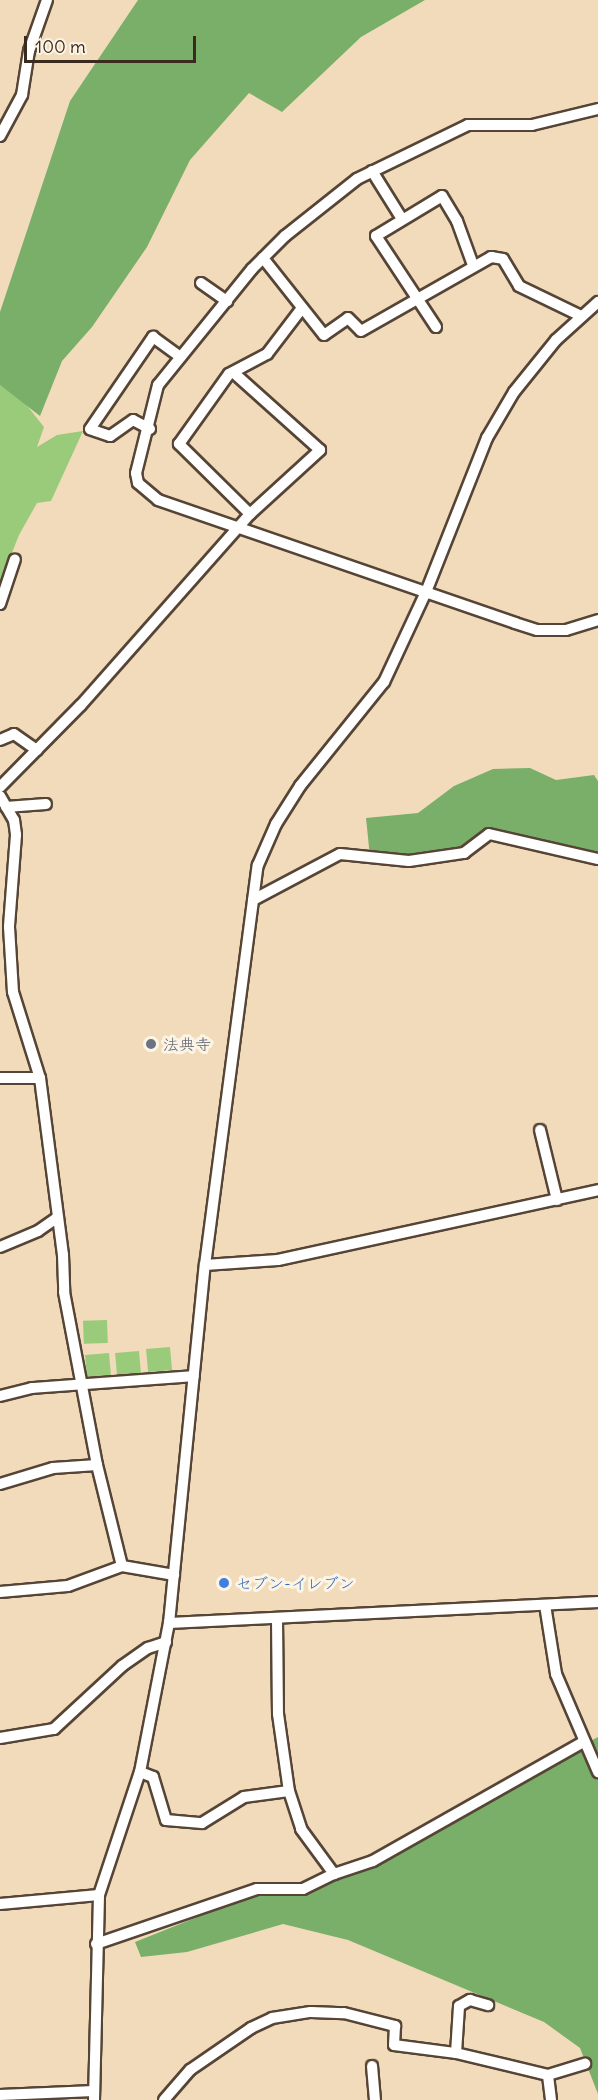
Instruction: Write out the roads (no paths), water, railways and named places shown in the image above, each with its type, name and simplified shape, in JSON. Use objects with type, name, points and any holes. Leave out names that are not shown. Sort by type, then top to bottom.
[{"type":"street","points":[[0,136],[22,95],[29,51],[47,0]]},
{"type":"street","points":[[598,109],[532,124],[468,125],[372,171],[294,229],[262,258],[158,385],[150,429],[136,473],[144,491],[238,531],[269,535],[537,630],[566,630],[598,620]]},
{"type":"street","points":[[372,171],[402,219]]},
{"type":"street","points":[[436,327],[376,236],[442,196],[457,221],[474,265]]},
{"type":"street","points":[[262,258],[324,335],[348,318],[361,331],[491,257],[503,259],[519,286],[581,316]]},
{"type":"street","points":[[201,283],[226,301]]},
{"type":"street","points":[[0,2095],[94,2096],[99,1896],[140,1772],[169,1623],[205,1265],[258,865],[276,824],[300,786],[384,682],[426,592],[487,438],[533,366],[581,316],[598,302]]},
{"type":"street","points":[[250,514],[179,444],[234,373],[267,354],[302,308]]},
{"type":"street","points":[[150,429],[133,420],[110,436],[90,429],[153,337],[181,357]]},
{"type":"street","points":[[0,787],[38,750],[238,531],[250,514],[320,450],[234,373]]},
{"type":"street","points":[[0,604],[15,559]]},
{"type":"street","points":[[0,740],[14,734],[38,750]]},
{"type":"street","points":[[0,795],[16,835],[4,927],[13,992],[40,1078],[58,1217],[64,1292],[97,1465],[122,1566]]},
{"type":"street","points":[[6,807],[46,804]]},
{"type":"street","points":[[253,900],[340,854],[409,861],[464,853],[489,834],[598,859]]},
{"type":"street","points":[[0,1078],[40,1078]]},
{"type":"street","points":[[540,1130],[557,1200]]},
{"type":"street","points":[[205,1265],[278,1260],[598,1190]]},
{"type":"street","points":[[0,1247],[38,1231],[58,1217]]},
{"type":"street","points":[[0,1396],[32,1388],[194,1376]]},
{"type":"street","points":[[0,1484],[53,1468],[97,1465]]},
{"type":"street","points":[[0,1593],[68,1586],[122,1566],[174,1575]]},
{"type":"street","points":[[169,1623],[598,1602]]},
{"type":"street","points":[[545,1605],[556,1674],[583,1742],[598,1772]]},
{"type":"street","points":[[277,1619],[278,1714],[289,1791],[301,1829],[334,1874]]},
{"type":"street","points":[[0,1738],[54,1729],[122,1666],[148,1648],[166,1642]]},
{"type":"street","points":[[96,1944],[257,1889],[303,1889],[334,1874],[373,1861],[583,1742]]},
{"type":"street","points":[[140,1772],[153,1777],[166,1820],[201,1823],[244,1797],[289,1791]]},
{"type":"street","points":[[0,1904],[99,1896]]},
{"type":"street","points":[[456,2052],[459,2006],[470,2000],[488,2005]]},
{"type":"street","points":[[164,2100],[190,2070],[272,2018],[311,2012],[344,2013],[395,2026],[394,2045],[456,2052],[548,2075],[585,2064]]},
{"type":"street","points":[[372,2066],[375,2100]]},
{"type":"street","points":[[548,2075],[550,2100]]},
{"type":"place","name":"法典寺","points":[[151,1044]]},
{"type":"place","name":"セブン-イレブン","points":[[224,1583]]}]
